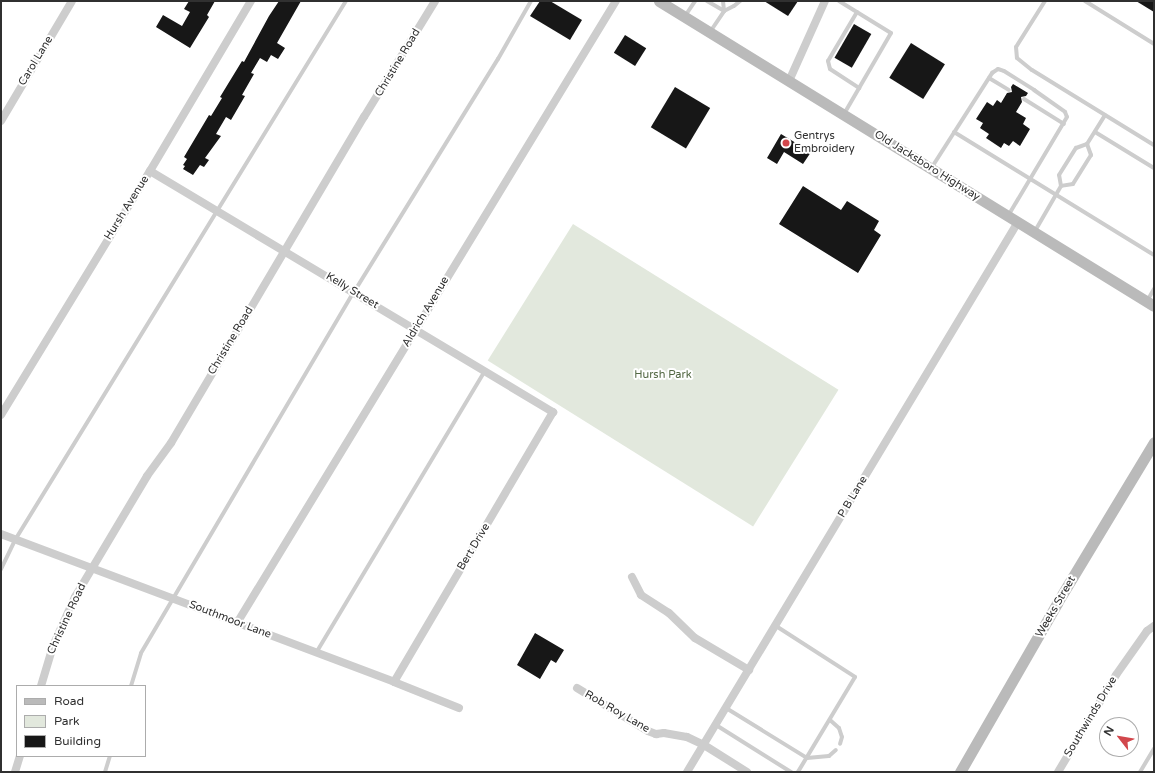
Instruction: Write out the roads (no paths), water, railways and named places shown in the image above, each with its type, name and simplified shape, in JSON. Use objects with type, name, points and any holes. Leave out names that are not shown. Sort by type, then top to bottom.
[{"type":"main road","name":"Old Jacksboro Highway","points":[[659,1],[1150,304]]},
{"type":"main road","name":"Weeks Street","points":[[960,772],[1057,603],[1154,442]]},
{"type":"street","name":"Carol Lane","points":[[1,121],[72,1]]},
{"type":"street","name":"Hursh Avenue","points":[[1,414],[150,171],[251,1]]},
{"type":"street","name":"Christine Road","points":[[41,685],[53,646],[76,597],[92,568],[147,476],[171,443],[435,1]]},
{"type":"street","name":"Aldrich Avenue","points":[[237,624],[616,1]]},
{"type":"street","points":[[789,81],[825,1]]},
{"type":"street","name":"Kelly Street","points":[[150,171],[216,212],[285,250],[484,372],[554,412]]},
{"type":"street","name":"P B Lane","points":[[687,772],[750,670],[1018,222]]},
{"type":"street","name":"Bert Drive","points":[[394,682],[554,412]]},
{"type":"street","name":"Southmoor Lane","points":[[1,534],[394,682],[459,708]]},
{"type":"street","points":[[632,578],[641,595],[670,613],[695,638],[750,670]]},
{"type":"street","name":"Southwinds Drive","points":[[1058,772],[1116,675],[1147,631],[1154,626]]},
{"type":"street","name":"Rob Roy Lane","points":[[577,688],[648,731],[656,734],[664,733],[687,737],[704,745],[747,772]]},
{"type":"street","points":[[15,772],[20,757]]},
{"type":"lane","points":[[1,570],[15,540],[346,1]]},
{"type":"lane","points":[[131,685],[141,653],[354,292],[498,59],[531,1]]},
{"type":"lane","points":[[685,17],[695,1]]},
{"type":"lane","points":[[708,1],[724,11]]},
{"type":"lane","points":[[723,1],[724,11]]},
{"type":"lane","points":[[710,32],[724,11],[740,1]]},
{"type":"lane","points":[[840,1],[891,33],[844,115]]},
{"type":"lane","points":[[1045,1],[1016,47],[1017,58],[1032,70],[1154,145]]},
{"type":"lane","points":[[1085,1],[1154,44]]},
{"type":"lane","points":[[857,12],[828,61],[830,69],[859,88]]},
{"type":"lane","points":[[930,168],[989,78],[998,69],[1010,75],[1065,112],[1067,118],[1008,216]]},
{"type":"lane","points":[[989,78],[1009,90]]},
{"type":"lane","points":[[1024,99],[1064,124]]},
{"type":"lane","points":[[1034,232],[1061,186],[1059,175],[1076,148],[1087,144],[1105,115]]},
{"type":"lane","points":[[954,132],[1154,256]]},
{"type":"lane","points":[[1094,132],[1154,168]]},
{"type":"lane","points":[[1061,186],[1073,184],[1091,155],[1087,144]]},
{"type":"lane","points":[[1150,304],[1154,289]]},
{"type":"lane","points":[[316,653],[484,372]]},
{"type":"lane","points":[[776,626],[855,678],[798,772]]},
{"type":"lane","points":[[726,708],[807,758],[829,756],[836,750]]},
{"type":"lane","points":[[830,720],[839,728],[842,736],[840,744]]},
{"type":"lane","points":[[716,725],[791,772]]},
{"type":"lane","points":[[1140,772],[1154,750]]},
{"type":"lane","points":[[105,772],[110,757]]},
{"type":"place","name":"Gentrys Embroidery","points":[[786,143]]},
{"type":"park label","name":"Hursh Park","points":[[663,375]]}]
